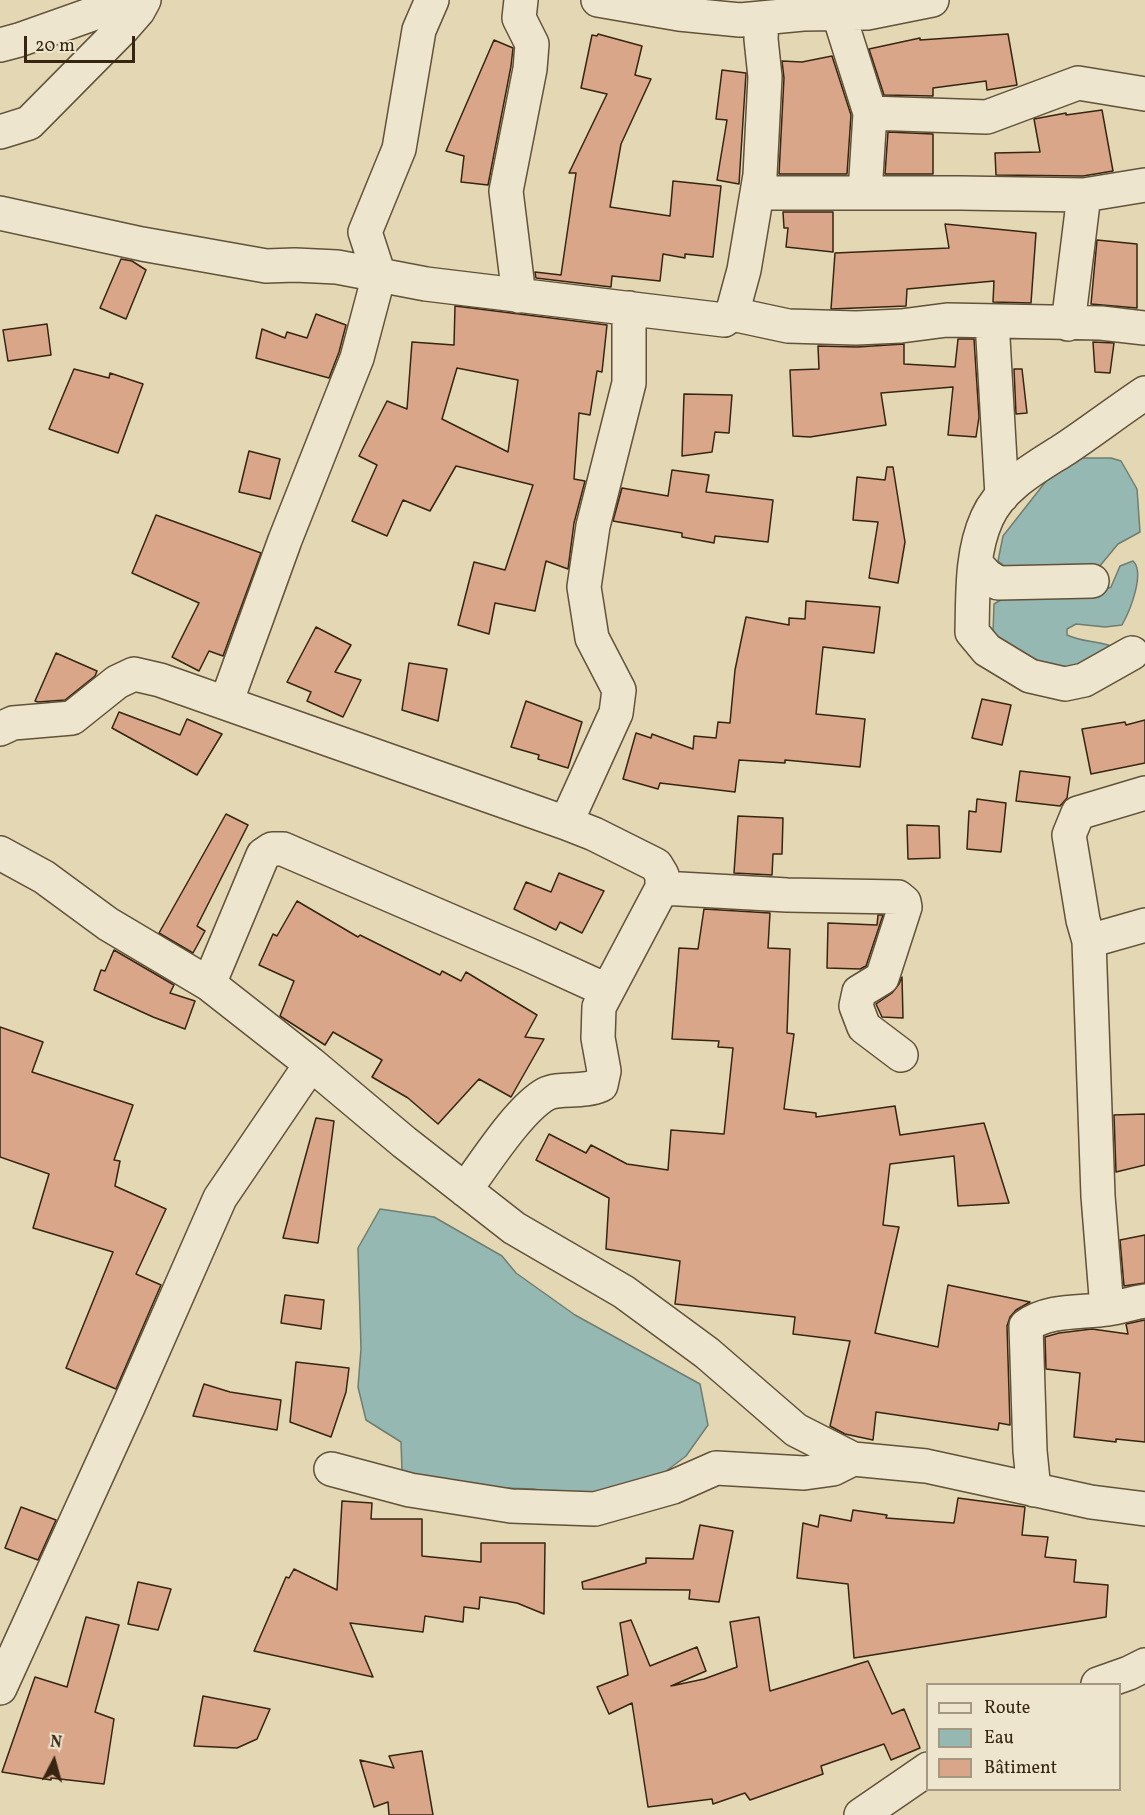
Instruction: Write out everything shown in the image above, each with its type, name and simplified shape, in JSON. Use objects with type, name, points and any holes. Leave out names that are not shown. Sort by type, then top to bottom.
[{"type":"street","points":[[0,45],[132,0]]},
{"type":"street","points":[[0,132],[29,123],[124,27],[138,12],[144,0]]},
{"type":"street","points":[[226,703],[285,540],[357,358],[379,275],[365,232],[399,148],[419,30],[432,0]]},
{"type":"street","points":[[519,296],[506,191],[530,69],[532,44],[519,18],[521,0]]},
{"type":"street","points":[[608,1],[679,14],[803,14],[932,0]]},
{"type":"street","points":[[858,9],[870,112],[864,193]]},
{"type":"street","points":[[0,213],[266,267],[295,265],[337,267],[426,284],[724,320],[732,314],[744,270],[760,175],[765,77],[761,39],[749,13]]},
{"type":"street","points":[[870,112],[987,117],[1078,83],[1145,94]]},
{"type":"street","points":[[757,193],[1084,195],[1145,185]]},
{"type":"street","points":[[1068,324],[1084,195]]},
{"type":"street","points":[[566,823],[616,713],[619,690],[592,638],[584,587],[593,526],[629,383],[630,308]]},
{"type":"street","points":[[732,314],[788,326],[856,328],[901,326],[947,320],[1101,323],[1145,328]]},
{"type":"street","points":[[992,321],[1002,496]]},
{"type":"street","points":[[1132,653],[1084,680],[1065,684],[1030,676],[987,650],[972,632],[978,542],[987,517],[1002,496],[1036,466],[1145,393]]},
{"type":"street","points":[[976,564],[987,576],[998,583],[1092,581]]},
{"type":"street","points":[[0,729],[13,723],[72,717],[117,682],[134,674],[160,680],[566,823],[594,834],[656,865],[662,875],[662,888],[599,1007],[598,1038],[604,1071],[601,1085],[591,1090],[548,1093],[541,1098],[526,1110],[465,1190]]},
{"type":"street","points":[[1107,1309],[1098,1196],[1089,941],[1083,920],[1069,835],[1078,813],[1145,793]]},
{"type":"street","points":[[209,984],[263,855],[272,849],[283,849],[606,990]]},
{"type":"street","points":[[0,852],[44,877],[108,924],[209,984],[514,1228],[624,1292],[707,1353],[796,1430],[853,1459],[926,1466],[1091,1502],[1145,1509]]},
{"type":"street","points":[[662,888],[787,895],[898,897],[904,902],[905,907],[882,978],[859,992],[856,1006],[864,1027],[901,1055]]},
{"type":"street","points":[[1089,941],[1145,925]]},
{"type":"street","points":[[0,1688],[220,1198],[311,1064]]},
{"type":"street","points":[[1034,1490],[1030,1451],[1026,1326],[1035,1319],[1051,1315],[1107,1309],[1145,1301]]},
{"type":"street","points":[[331,1469],[410,1490],[511,1506],[595,1509],[673,1487],[717,1468],[804,1473],[833,1469],[853,1459]]},
{"type":"street","points":[[1101,1683],[1145,1665]]},
{"type":"street","points":[[861,1815],[926,1770]]},
{"type":"water","points":[[1082,458],[1111,458],[1121,461],[1137,489],[1140,532],[1118,544],[1099,567],[1012,572],[998,561],[1003,536],[1047,480]]},
{"type":"water","points":[[1133,561],[1138,573],[1137,582],[1133,601],[1122,625],[1105,627],[1076,624],[1067,629],[1067,635],[1073,638],[1106,644],[1118,649],[1079,667],[1055,667],[1000,647],[993,632],[994,604],[1004,598],[1094,594],[1111,587],[1120,566]]},
{"type":"water","points":[[380,1209],[434,1217],[502,1256],[516,1273],[575,1315],[700,1384],[708,1425],[686,1456],[661,1475],[598,1500],[533,1489],[444,1486],[402,1471],[401,1442],[366,1420],[358,1387],[361,1349],[358,1248]]},
{"type":"building","points":[[598,34],[642,46],[635,75],[651,79],[621,144],[610,207],[670,216],[673,181],[721,186],[713,257],[685,254],[685,258],[663,254],[660,281],[612,276],[611,287],[536,278],[535,272],[561,275],[576,173],[569,173],[607,94],[581,88],[592,35],[597,36]]},
{"type":"building","points":[[1008,34],[1017,85],[987,90],[986,81],[933,88],[933,96],[884,95],[869,49],[920,38],[920,40]]},
{"type":"building","points":[[494,40],[513,48],[488,185],[461,182],[464,156],[446,151]]},
{"type":"building","points":[[832,56],[851,115],[847,174],[779,174],[784,78],[782,61],[802,62]]},
{"type":"building","points":[[722,70],[746,73],[739,184],[717,180],[727,120],[716,119]]},
{"type":"building","points":[[1102,110],[1113,171],[1083,176],[996,175],[995,153],[1040,152],[1034,119]]},
{"type":"building","points":[[888,132],[933,134],[933,174],[885,174]]},
{"type":"building","points":[[783,212],[833,212],[833,252],[786,247],[788,228],[784,228]]},
{"type":"building","points":[[945,224],[1036,233],[1031,303],[993,302],[994,281],[907,289],[906,306],[831,309],[835,253],[949,248]]},
{"type":"building","points":[[1097,240],[1137,244],[1137,308],[1091,304]]},
{"type":"building","points":[[121,259],[132,261],[146,270],[126,319],[100,308]]},
{"type":"building","points":[[455,306],[607,325],[602,372],[597,371],[590,415],[579,413],[574,479],[585,481],[574,523],[568,569],[546,561],[535,611],[495,603],[489,634],[458,625],[474,562],[505,570],[533,485],[456,466],[430,511],[403,500],[387,536],[352,521],[377,465],[359,456],[387,401],[407,409],[412,342],[454,345]],"holes":[[[457,368],[518,380],[508,452],[442,419]]]},
{"type":"building","points":[[316,314],[346,325],[329,378],[256,358],[262,329],[285,338],[287,332],[307,338]]},
{"type":"building","points":[[47,324],[51,355],[8,361],[3,330]]},
{"type":"building","points":[[958,339],[974,339],[979,417],[976,437],[948,435],[953,387],[881,393],[886,425],[810,437],[793,436],[790,370],[819,369],[818,346],[857,347],[904,344],[904,364],[955,367]]},
{"type":"building","points":[[1093,342],[1114,343],[1110,373],[1095,372]]},
{"type":"building","points":[[74,369],[109,378],[110,373],[143,384],[118,453],[49,429]]},
{"type":"building","points":[[1014,369],[1022,369],[1027,413],[1016,414]]},
{"type":"building","points":[[684,394],[732,395],[729,433],[715,432],[712,452],[682,456]]},
{"type":"building","points":[[249,451],[280,459],[270,499],[239,492]]},
{"type":"building","points":[[887,467],[893,467],[905,542],[898,583],[869,578],[878,522],[853,520],[857,477],[885,480]]},
{"type":"building","points":[[672,470],[709,475],[706,492],[773,500],[768,542],[715,536],[714,543],[682,537],[682,533],[613,521],[622,488],[668,496]]},
{"type":"building","points":[[156,515],[261,553],[223,656],[209,651],[199,671],[172,657],[199,603],[132,573]]},
{"type":"building","points":[[806,601],[880,607],[874,653],[823,647],[816,714],[865,719],[860,767],[785,760],[785,763],[739,760],[735,792],[660,783],[658,789],[623,779],[636,733],[651,738],[652,734],[693,749],[694,736],[716,738],[718,722],[730,723],[735,670],[746,617],[789,625],[789,618],[805,619]]},
{"type":"building","points":[[316,627],[351,645],[335,672],[361,680],[343,717],[307,701],[311,692],[287,682]]},
{"type":"building","points":[[56,653],[97,671],[95,676],[65,700],[35,701]]},
{"type":"building","points":[[409,663],[447,669],[438,721],[402,710]]},
{"type":"building","points":[[982,699],[1011,705],[1002,745],[972,738]]},
{"type":"building","points":[[526,701],[582,722],[568,768],[538,759],[539,755],[511,747]]},
{"type":"building","points":[[119,712],[180,735],[187,719],[222,734],[197,775],[112,728]]},
{"type":"building","points":[[1145,720],[1145,763],[1091,774],[1082,729],[1125,722],[1126,725]]},
{"type":"building","points":[[1020,771],[1070,777],[1067,798],[1060,806],[1016,801]]},
{"type":"building","points":[[977,799],[1006,803],[1001,852],[967,849],[969,811],[976,812]]},
{"type":"building","points":[[226,814],[248,825],[197,926],[205,931],[193,953],[159,933]]},
{"type":"building","points":[[738,816],[783,818],[782,854],[773,854],[772,875],[734,873]]},
{"type":"building","points":[[907,825],[939,826],[940,858],[908,859]]},
{"type":"building","points":[[559,873],[604,891],[582,933],[560,922],[556,930],[514,909],[526,882],[551,892]]},
{"type":"building","points":[[297,901],[358,937],[360,935],[440,975],[442,971],[461,981],[466,972],[537,1015],[525,1037],[544,1039],[511,1097],[479,1079],[438,1124],[408,1098],[372,1077],[382,1060],[333,1032],[325,1045],[280,1016],[294,981],[259,965],[273,934],[277,936]]},
{"type":"building","points":[[704,909],[770,913],[768,948],[790,949],[787,1033],[794,1034],[784,1109],[816,1113],[816,1117],[895,1106],[900,1135],[984,1123],[1009,1203],[958,1206],[954,1156],[890,1164],[883,1225],[899,1227],[875,1333],[938,1347],[948,1285],[1030,1302],[1016,1310],[1007,1326],[1010,1425],[999,1423],[998,1430],[876,1412],[873,1440],[845,1434],[830,1426],[850,1341],[793,1334],[795,1317],[675,1304],[680,1261],[606,1249],[609,1198],[536,1160],[549,1134],[586,1153],[591,1145],[627,1164],[668,1170],[671,1130],[724,1134],[733,1048],[718,1047],[719,1041],[672,1039],[679,948],[698,949]]},
{"type":"building","points":[[878,915],[883,915],[866,966],[860,969],[827,968],[828,923],[877,925]]},
{"type":"building","points":[[114,950],[174,985],[170,993],[195,1001],[185,1029],[94,990],[101,970],[105,971]]},
{"type":"building","points":[[902,977],[903,1018],[882,1017],[876,1004],[892,993]]},
{"type":"building","points":[[0,1027],[43,1042],[32,1072],[133,1105],[114,1160],[120,1161],[115,1186],[166,1209],[136,1274],[161,1285],[116,1389],[66,1368],[113,1252],[33,1228],[49,1174],[0,1157]]},
{"type":"building","points":[[1145,1114],[1145,1165],[1116,1172],[1114,1115]]},
{"type":"building","points":[[316,1118],[334,1121],[318,1243],[283,1238]]},
{"type":"building","points":[[1145,1235],[1145,1283],[1124,1286],[1120,1240]]},
{"type":"building","points":[[285,1295],[324,1300],[321,1329],[281,1323]]},
{"type":"building","points":[[1145,1320],[1145,1442],[1116,1439],[1116,1442],[1074,1437],[1080,1373],[1046,1369],[1045,1337],[1092,1329],[1128,1334],[1126,1324]]},
{"type":"building","points":[[296,1362],[349,1368],[346,1392],[331,1437],[290,1422]]},
{"type":"building","points":[[204,1384],[230,1392],[281,1400],[277,1430],[193,1416]]},
{"type":"building","points":[[958,1498],[1025,1507],[1022,1535],[1048,1537],[1045,1557],[1076,1560],[1074,1582],[1108,1585],[1106,1617],[854,1658],[848,1584],[797,1578],[803,1523],[818,1527],[820,1515],[851,1521],[853,1510],[887,1515],[886,1518],[954,1523]]},
{"type":"building","points":[[342,1501],[372,1503],[371,1519],[422,1519],[422,1556],[481,1562],[481,1543],[545,1543],[544,1614],[517,1603],[480,1597],[479,1609],[464,1607],[463,1622],[425,1616],[423,1632],[350,1623],[373,1677],[254,1651],[286,1577],[289,1578],[294,1569],[337,1590]]},
{"type":"building","points":[[21,1507],[56,1520],[38,1560],[5,1548]]},
{"type":"building","points":[[700,1525],[733,1531],[719,1602],[689,1599],[690,1590],[583,1589],[582,1582],[646,1563],[646,1558],[693,1559]]},
{"type":"building","points":[[138,1582],[171,1589],[158,1630],[128,1624]]},
{"type":"building","points":[[86,1617],[119,1625],[95,1712],[114,1719],[104,1784],[51,1778],[51,1780],[2,1772],[35,1677],[67,1687]]},
{"type":"building","points":[[759,1617],[770,1691],[868,1661],[892,1714],[904,1709],[920,1748],[891,1760],[884,1744],[821,1766],[823,1774],[750,1800],[745,1793],[713,1804],[712,1799],[648,1807],[632,1703],[609,1714],[597,1687],[628,1675],[620,1623],[631,1620],[650,1666],[697,1647],[706,1671],[671,1686],[704,1679],[737,1667],[730,1622]]},
{"type":"building","points":[[203,1696],[270,1709],[257,1739],[237,1748],[194,1746]]},
{"type":"building","points":[[422,1751],[433,1815],[389,1815],[388,1802],[374,1807],[360,1760],[394,1768],[389,1756]]}]
